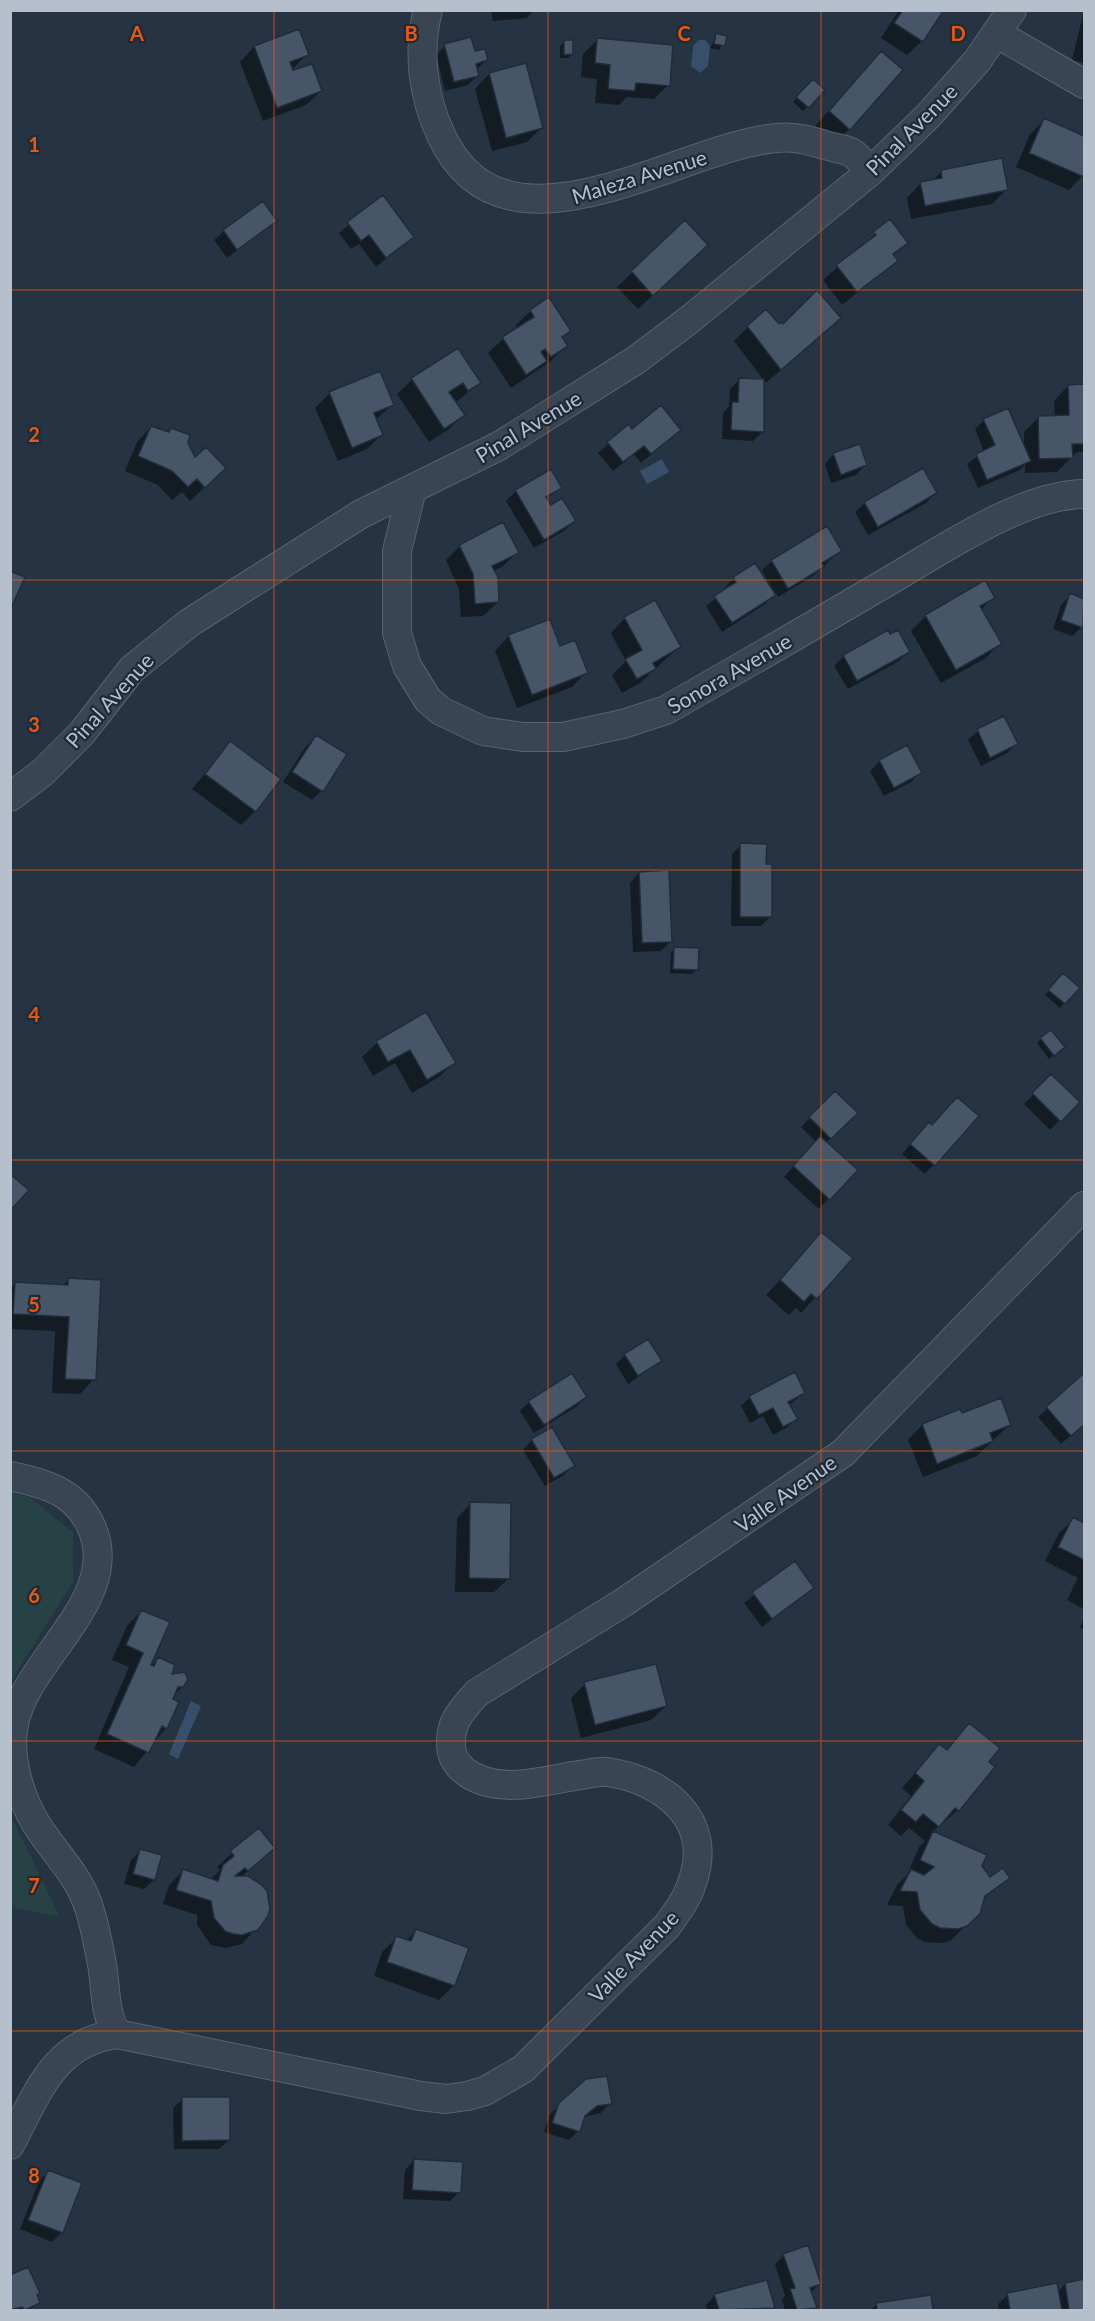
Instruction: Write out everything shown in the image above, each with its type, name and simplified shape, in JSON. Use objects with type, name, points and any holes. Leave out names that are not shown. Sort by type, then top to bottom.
[{"type":"street","name":"Maleza Avenue","points":[[428,10],[423,59],[432,116],[444,141],[461,167],[487,186],[518,197],[564,198],[605,189],[728,148],[776,138],[800,138],[854,153],[870,172]]},
{"type":"street","name":"Pinal Avenue","points":[[10,797],[42,773],[82,733],[132,669],[156,648],[199,617],[361,514],[499,446],[636,360],[870,172],[928,116],[976,61],[1012,10]]},
{"type":"street","points":[[996,33],[1084,84]]},
{"type":"street","name":"Sonora Avenue","points":[[412,489],[397,551],[397,633],[414,681],[428,700],[441,711],[483,731],[502,736],[534,737],[563,737],[623,724],[666,710],[968,536],[1036,502],[1070,494],[1084,494]]},
{"type":"street","name":"Valle Avenue","points":[[10,2145],[43,2084],[58,2062],[71,2049],[100,2036],[117,2034],[437,2098],[467,2096],[485,2091],[524,2068],[667,1926],[685,1901],[696,1868],[694,1832],[688,1815],[672,1798],[632,1777],[604,1771],[512,1785],[476,1778],[465,1771],[454,1759],[451,1743],[457,1714],[477,1693],[633,1596],[843,1453],[1084,1206]]},
{"type":"street","points":[[10,1476],[35,1481],[78,1503],[96,1537],[98,1569],[88,1596],[22,1698],[12,1730],[14,1760],[20,1789],[35,1822],[65,1863],[87,1901],[101,1963],[111,2025],[117,2034]]},
{"type":"green space","points":[[11,1492],[29,1497],[73,1532],[73,1582],[11,1681]]},
{"type":"green space","points":[[11,1816],[60,1917],[11,1907]]},
{"type":"water","points":[[699,40],[705,40],[710,46],[708,66],[700,73],[691,66],[693,46]]},
{"type":"water","points":[[662,459],[669,472],[647,484],[640,471]]},
{"type":"water","points":[[191,1701],[201,1706],[178,1759],[169,1754]]},
{"type":"building","points":[[903,10],[944,10],[923,42],[894,23]]},
{"type":"building","points":[[299,29],[309,55],[290,62],[293,70],[312,64],[322,91],[277,108],[254,46]]},
{"type":"building","points":[[716,33],[727,36],[725,46],[714,44]]},
{"type":"building","points":[[471,37],[475,51],[485,49],[488,60],[476,64],[479,76],[454,82],[444,44]]},
{"type":"building","points":[[597,38],[673,45],[670,86],[636,83],[635,91],[608,89],[610,65],[595,63]]},
{"type":"building","points":[[564,40],[573,40],[573,54],[564,55]]},
{"type":"building","points":[[881,51],[903,70],[850,130],[829,111]]},
{"type":"building","points":[[526,63],[543,128],[506,138],[489,73]]},
{"type":"building","points":[[813,79],[825,90],[809,108],[796,97]]},
{"type":"building","points":[[1044,118],[1084,136],[1084,177],[1029,153]]},
{"type":"building","points":[[1002,158],[1008,190],[925,206],[920,182],[942,178],[941,170]]},
{"type":"building","points":[[383,195],[414,237],[386,258],[369,235],[361,241],[347,222]]},
{"type":"building","points":[[263,201],[277,221],[237,250],[223,230]]},
{"type":"building","points":[[890,219],[908,243],[893,254],[898,261],[857,292],[836,265],[876,235],[873,232]]},
{"type":"building","points":[[685,220],[708,245],[653,296],[631,271]]},
{"type":"building","points":[[817,290],[841,318],[781,370],[747,326],[766,309],[779,324],[781,322],[783,324]]},
{"type":"building","points":[[549,297],[571,331],[562,337],[568,346],[551,357],[545,349],[541,352],[547,361],[526,375],[502,337],[534,317],[530,310]]},
{"type":"building","points":[[458,348],[481,383],[468,391],[463,383],[449,392],[465,415],[444,429],[411,378]]},
{"type":"building","points":[[380,371],[394,405],[374,413],[383,435],[352,448],[329,392]]},
{"type":"building","points":[[739,378],[764,379],[764,432],[731,430],[732,402],[738,402]]},
{"type":"building","points":[[1084,384],[1084,444],[1072,444],[1073,458],[1039,459],[1038,416],[1069,415],[1068,385]]},
{"type":"building","points":[[661,405],[681,430],[651,454],[644,446],[623,462],[607,442],[629,424],[632,429]]},
{"type":"building","points":[[1008,408],[1031,461],[987,480],[976,454],[995,445],[983,419]]},
{"type":"building","points":[[151,426],[169,432],[171,428],[190,435],[188,443],[195,457],[206,447],[226,468],[205,488],[197,479],[188,487],[172,471],[138,456]]},
{"type":"building","points":[[860,444],[867,465],[841,475],[833,453]]},
{"type":"building","points":[[923,468],[937,493],[878,527],[864,502]]},
{"type":"building","points":[[551,469],[562,488],[546,497],[551,505],[562,498],[576,521],[544,540],[515,490]]},
{"type":"building","points":[[503,522],[519,553],[492,566],[498,577],[499,602],[475,604],[473,574],[459,545]]},
{"type":"building","points":[[827,526],[842,551],[822,563],[824,567],[788,589],[771,560]]},
{"type":"building","points":[[755,563],[776,595],[732,623],[714,596],[736,582],[733,577]]},
{"type":"building","points":[[10,571],[25,577],[10,610]]},
{"type":"building","points":[[985,580],[995,598],[980,606],[1002,644],[956,670],[925,615]]},
{"type":"building","points":[[1070,593],[1084,599],[1083,628],[1061,620]]},
{"type":"building","points":[[655,600],[681,647],[653,663],[656,669],[637,679],[625,659],[642,650],[624,617]]},
{"type":"building","points":[[550,619],[560,646],[575,640],[588,673],[532,695],[508,635]]},
{"type":"building","points":[[888,630],[890,634],[898,630],[910,652],[857,681],[843,655]]},
{"type":"building","points":[[1004,716],[1018,744],[990,758],[977,729]]},
{"type":"building","points":[[316,735],[347,754],[323,792],[292,772]]},
{"type":"building","points":[[230,741],[281,779],[256,812],[205,774]]},
{"type":"building","points":[[907,745],[922,773],[894,788],[879,760]]},
{"type":"building","points":[[740,843],[767,844],[766,864],[772,864],[772,917],[740,917]]},
{"type":"building","points":[[669,870],[672,942],[642,943],[639,872]]},
{"type":"building","points":[[674,947],[699,948],[698,970],[673,969]]},
{"type":"building","points":[[1063,973],[1080,988],[1065,1004],[1048,990]]},
{"type":"building","points":[[426,1012],[456,1063],[427,1080],[410,1050],[388,1062],[376,1041]]},
{"type":"building","points":[[1051,1030],[1065,1047],[1054,1056],[1040,1038]]},
{"type":"building","points":[[1051,1074],[1080,1102],[1061,1122],[1032,1093]]},
{"type":"building","points":[[835,1091],[858,1113],[831,1139],[809,1117]]},
{"type":"building","points":[[957,1097],[979,1116],[935,1166],[910,1144],[929,1122],[932,1125]]},
{"type":"building","points":[[820,1136],[858,1170],[830,1200],[793,1166]]},
{"type":"building","points":[[10,1174],[29,1190],[10,1211]]},
{"type":"building","points":[[821,1232],[853,1258],[817,1299],[811,1294],[804,1302],[780,1280]]},
{"type":"building","points":[[68,1278],[101,1280],[96,1380],[65,1379],[69,1317],[13,1314],[15,1282],[68,1285]]},
{"type":"building","points":[[648,1339],[662,1361],[638,1376],[624,1354]]},
{"type":"building","points":[[795,1372],[805,1393],[788,1402],[798,1419],[783,1427],[773,1408],[759,1415],[749,1396]]},
{"type":"building","points":[[572,1373],[587,1397],[544,1425],[528,1401]]},
{"type":"building","points":[[1084,1373],[1084,1425],[1071,1436],[1046,1407]]},
{"type":"building","points":[[1001,1398],[1011,1425],[990,1433],[993,1441],[937,1464],[922,1424],[960,1409],[962,1413]]},
{"type":"building","points":[[552,1427],[575,1466],[554,1478],[531,1439]]},
{"type":"building","points":[[470,1502],[511,1503],[510,1579],[469,1578]]},
{"type":"building","points":[[1073,1517],[1084,1523],[1084,1560],[1058,1547]]},
{"type":"building","points":[[795,1561],[814,1588],[772,1619],[752,1592]]},
{"type":"building","points":[[141,1610],[170,1622],[151,1665],[154,1666],[158,1657],[175,1665],[172,1674],[185,1672],[188,1680],[183,1687],[178,1687],[173,1699],[179,1702],[167,1729],[162,1726],[149,1753],[107,1734],[143,1653],[126,1645]]},
{"type":"building","points":[[656,1664],[667,1706],[595,1725],[584,1682]]},
{"type":"building","points":[[969,1723],[1000,1748],[989,1762],[995,1767],[959,1811],[955,1808],[939,1827],[923,1814],[916,1822],[901,1810],[924,1781],[915,1773],[939,1744],[947,1750]]},
{"type":"building","points":[[259,1828],[275,1848],[248,1871],[245,1868],[235,1876],[248,1876],[262,1885],[267,1891],[270,1908],[268,1916],[258,1930],[242,1935],[233,1934],[225,1931],[214,1918],[211,1901],[176,1890],[183,1869],[218,1881],[223,1865],[234,1856],[230,1851]]},
{"type":"building","points":[[933,1831],[987,1855],[982,1866],[990,1877],[1003,1868],[1010,1878],[985,1896],[980,1914],[967,1926],[958,1929],[940,1928],[932,1924],[920,1910],[917,1892],[900,1891],[911,1869],[924,1875],[934,1867],[920,1860]]},
{"type":"building","points":[[140,1849],[162,1855],[155,1880],[133,1874]]},
{"type":"building","points":[[416,1929],[469,1948],[455,1986],[387,1962],[396,1936],[411,1941]]},
{"type":"building","points":[[607,2076],[612,2104],[597,2106],[585,2116],[580,2132],[552,2123],[559,2103],[586,2079]]},
{"type":"building","points":[[182,2097],[230,2097],[230,2140],[182,2141]]},
{"type":"building","points":[[414,2159],[463,2162],[461,2193],[412,2190]]},
{"type":"building","points":[[48,2170],[82,2183],[63,2233],[28,2220]]},
{"type":"building","points":[[808,2245],[821,2284],[810,2288],[817,2308],[797,2310],[790,2289],[795,2288],[783,2254]]},
{"type":"building","points":[[28,2267],[40,2293],[37,2295],[40,2303],[25,2310],[22,2307],[10,2310],[10,2275]]},
{"type":"building","points":[[1084,2279],[1084,2310],[1069,2310],[1065,2283]]},
{"type":"building","points":[[767,2280],[775,2308],[719,2310],[714,2294]]},
{"type":"building","points":[[1057,2283],[1062,2310],[1010,2310],[1007,2293]]},
{"type":"building","points":[[931,2295],[933,2310],[877,2310],[876,2303]]}]
